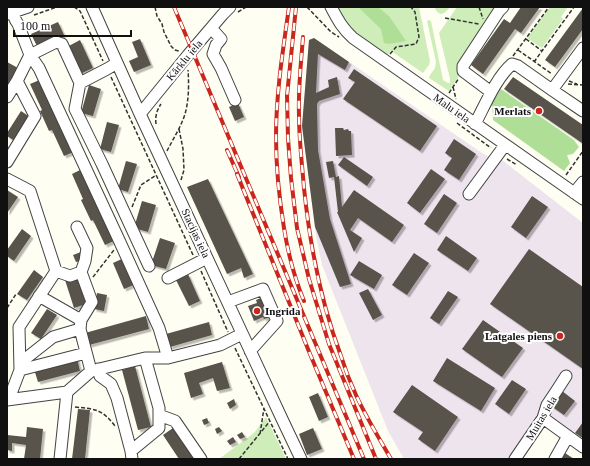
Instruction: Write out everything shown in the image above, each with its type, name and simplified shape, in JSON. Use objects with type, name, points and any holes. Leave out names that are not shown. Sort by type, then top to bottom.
[{"type":"street","points":[[28,7],[10,13],[18,24],[30,55],[39,68],[122,246],[159,328],[168,358]]},
{"type":"street","name":"Stacijas iela","points":[[92,7],[140,114],[301,459]]},
{"type":"street","name":"Malu iela","points":[[331,7],[344,30],[353,38],[579,196]]},
{"type":"street","points":[[491,92],[464,71],[463,66],[503,7]]},
{"type":"street","name":"Kārklu iela","points":[[140,114],[223,14],[233,10]]},
{"type":"street","points":[[211,28],[221,39],[216,45],[213,54],[235,100]]},
{"type":"street","points":[[7,97],[30,55],[56,42],[62,44],[80,83],[75,109],[149,266]]},
{"type":"street","points":[[556,85],[583,48]]},
{"type":"street","points":[[80,83],[117,63]]},
{"type":"street","points":[[475,124],[491,92],[512,64],[556,85],[583,111]]},
{"type":"street","points":[[7,162],[12,145],[35,116],[17,81]]},
{"type":"street","points":[[469,194],[505,145]]},
{"type":"street","points":[[7,179],[30,191],[56,271]]},
{"type":"street","points":[[579,196],[583,182]]},
{"type":"street","points":[[56,271],[70,276],[80,272],[85,261],[87,248],[77,227]]},
{"type":"street","points":[[168,278],[207,258]]},
{"type":"street","points":[[56,271],[19,327],[20,366],[8,400],[67,392],[94,370],[144,358],[168,358],[220,345],[242,334]]},
{"type":"street","points":[[20,366],[53,336],[80,324],[92,302],[80,272]]},
{"type":"street","points":[[228,302],[263,289],[277,321],[250,351]]},
{"type":"street","points":[[39,296],[80,324],[86,353],[94,370],[111,384],[117,398],[132,455]]},
{"type":"street","points":[[20,366],[86,353]]},
{"type":"street","points":[[132,455],[159,428],[159,408],[144,358]]},
{"type":"street","name":"Muitas iela","points":[[515,459],[543,418],[547,405],[566,376]]},
{"type":"street","points":[[60,459],[67,392]]},
{"type":"street","points":[[159,415],[175,421],[201,459]]},
{"type":"street","points":[[543,418],[583,447]]},
{"type":"street","points":[[555,459],[568,436]]},
{"type":"path","points":[[74,7],[80,11],[224,320],[231,340],[288,459]]},
{"type":"path","points":[[155,7],[157,16],[171,46],[174,50],[181,52]]},
{"type":"path","points":[[233,10],[246,7]]},
{"type":"path","points":[[390,54],[396,47],[416,44],[420,37],[415,12],[411,7]]},
{"type":"path","points":[[512,64],[512,58],[549,7]]},
{"type":"path","points":[[534,62],[574,7]]},
{"type":"path","points":[[446,18],[484,25]]},
{"type":"path","points":[[526,39],[542,51]]},
{"type":"path","points":[[518,50],[534,62],[556,85],[583,85]]},
{"type":"path","points":[[164,146],[166,152],[179,129],[185,113],[188,93],[188,66]]},
{"type":"path","points":[[449,93],[464,71]]},
{"type":"path","points":[[453,87],[456,99]]},
{"type":"path","points":[[156,129],[158,109],[162,104]]},
{"type":"path","points":[[177,175],[180,181],[184,170],[183,149],[179,129]]},
{"type":"path","points":[[566,175],[583,150]]},
{"type":"path","points":[[127,220],[141,185],[156,175]]},
{"type":"path","points":[[86,287],[114,250]]},
{"type":"path","points":[[7,308],[16,294]]},
{"type":"path","points":[[65,407],[97,410],[111,421],[115,427]]},
{"type":"path","points":[[260,434],[264,408]]},
{"type":"path","points":[[239,459],[270,421]]},
{"type":"shaded area","points":[[314,38],[485,155],[502,160],[583,223],[583,444],[539,419],[509,459],[404,459],[388,431],[322,265],[316,236],[302,126],[309,40]]},
{"type":"green space","points":[[338,7],[419,7],[430,61],[429,65],[423,73],[391,51],[387,55],[352,28]]},
{"type":"green space","points":[[358,7],[378,7],[389,16],[406,41],[392,44],[384,43],[381,29]]},
{"type":"green space","points":[[436,7],[450,7],[445,13],[441,14],[437,12],[435,9]]},
{"type":"green space","points":[[457,7],[498,7],[461,73],[449,91],[429,78],[435,68],[436,62],[427,21],[431,21],[443,80],[450,83],[439,33]]},
{"type":"green space","points":[[550,7],[568,7],[561,17],[563,19],[542,48],[527,38]]},
{"type":"green space","points":[[501,89],[574,140],[579,147],[573,154],[567,155],[570,163],[564,171],[493,120],[492,103]]},
{"type":"green space","points":[[266,417],[286,459],[219,459],[254,433]]},
{"type":"building","points":[[521,7],[540,7],[521,33],[515,29],[483,74],[471,65],[504,19],[510,23]]},
{"type":"building","points":[[583,8],[583,29],[555,67],[545,60]]},
{"type":"building","points":[[58,22],[64,35],[37,46],[31,34]]},
{"type":"building","points":[[314,38],[349,62],[345,70],[318,54],[316,93],[329,87],[328,80],[337,77],[340,94],[319,101],[317,104],[318,150],[330,219],[351,284],[340,287],[315,227],[302,126],[309,40]]},
{"type":"building","points":[[140,39],[151,65],[134,72],[129,61],[138,57],[132,42]]},
{"type":"building","points":[[80,40],[93,68],[80,74],[67,47]]},
{"type":"building","points":[[7,62],[18,68],[7,86]]},
{"type":"building","points":[[354,69],[437,126],[420,151],[343,99],[355,82],[348,78]]},
{"type":"building","points":[[513,77],[583,125],[582,143],[504,89]]},
{"type":"building","points":[[42,79],[76,151],[64,156],[52,130],[49,131],[40,111],[42,110],[30,84]]},
{"type":"building","points":[[89,85],[101,89],[93,116],[81,113]]},
{"type":"building","points":[[238,103],[244,117],[235,121],[229,107]]},
{"type":"building","points":[[21,111],[33,119],[18,143],[7,136],[7,133]]},
{"type":"building","points":[[107,122],[119,125],[111,152],[100,149]]},
{"type":"building","points":[[335,128],[343,128],[344,130],[348,129],[351,131],[352,155],[336,156]]},
{"type":"building","points":[[454,139],[476,154],[459,180],[444,170],[452,158],[445,153]]},
{"type":"building","points":[[344,157],[373,177],[367,186],[338,165]]},
{"type":"building","points":[[126,161],[137,164],[128,192],[118,189]]},
{"type":"building","points":[[333,161],[336,177],[339,176],[342,207],[354,190],[404,225],[392,242],[358,218],[350,230],[362,238],[354,252],[337,212],[334,177],[329,178],[326,162]]},
{"type":"building","points":[[84,168],[116,240],[105,245],[81,200],[83,199],[72,174]]},
{"type":"building","points":[[431,169],[445,179],[420,213],[407,203]]},
{"type":"building","points":[[208,179],[253,274],[244,278],[241,268],[227,274],[187,187]]},
{"type":"building","points":[[7,190],[18,197],[7,213]]},
{"type":"building","points":[[444,194],[457,203],[437,233],[424,224]]},
{"type":"building","points":[[532,196],[548,207],[526,238],[511,227]]},
{"type":"building","points":[[142,201],[156,205],[148,232],[134,228]]},
{"type":"building","points":[[22,229],[31,236],[14,261],[7,256],[7,250]]},
{"type":"building","points":[[446,236],[477,258],[468,271],[437,250]]},
{"type":"building","points":[[160,238],[175,243],[166,269],[151,265]]},
{"type":"building","name":"Latgales piens","points":[[529,249],[583,287],[583,369],[490,304]]},
{"type":"building","points":[[81,252],[83,260],[76,262],[73,255]]},
{"type":"building","points":[[414,253],[429,263],[407,295],[392,285]]},
{"type":"building","points":[[124,258],[136,284],[124,289],[113,263]]},
{"type":"building","points":[[359,261],[382,275],[374,289],[350,275]]},
{"type":"building","points":[[34,270],[43,277],[27,300],[17,294]]},
{"type":"building","points":[[188,274],[200,301],[189,306],[176,280]]},
{"type":"building","points":[[77,276],[86,304],[74,308],[65,280]]},
{"type":"building","points":[[368,289],[382,315],[373,320],[359,293]]},
{"type":"building","points":[[448,291],[458,297],[439,324],[430,318]]},
{"type":"building","points":[[97,293],[107,295],[104,311],[94,309]]},
{"type":"building","points":[[263,297],[271,317],[264,319],[263,317],[254,321],[248,306],[257,303],[256,300]]},
{"type":"building","points":[[47,309],[57,315],[41,339],[31,333]]},
{"type":"building","points":[[146,316],[149,329],[89,345],[85,333]]},
{"type":"building","points":[[483,320],[523,348],[502,377],[462,349]]},
{"type":"building","points":[[209,322],[212,335],[170,347],[166,334]]},
{"type":"building","points":[[77,358],[80,371],[38,382],[34,369]]},
{"type":"building","points":[[447,358],[495,388],[481,411],[433,381]]},
{"type":"building","points":[[222,362],[230,388],[217,391],[213,378],[199,383],[203,394],[191,398],[184,373]]},
{"type":"building","points":[[135,366],[151,427],[138,430],[122,370]]},
{"type":"building","points":[[512,380],[526,389],[509,414],[495,404]]},
{"type":"building","points":[[412,385],[458,417],[435,451],[418,439],[423,432],[393,412]]},
{"type":"building","points":[[562,391],[575,401],[564,415],[551,406]]},
{"type":"building","points":[[318,393],[328,417],[319,421],[309,397]]},
{"type":"building","points":[[234,399],[236,405],[230,409],[227,403]]},
{"type":"building","points":[[78,409],[90,410],[85,459],[72,459]]},
{"type":"building","points":[[207,418],[209,423],[204,425],[202,420]]},
{"type":"building","points":[[583,422],[583,438],[575,433]]},
{"type":"building","points":[[27,427],[43,429],[40,459],[24,459],[26,445],[12,443],[12,451],[7,450],[7,435],[26,437]]},
{"type":"building","points":[[219,427],[222,431],[217,434],[215,429]]},
{"type":"building","points":[[173,428],[194,459],[179,459],[163,435]]},
{"type":"building","points":[[313,428],[322,449],[307,455],[299,434]]},
{"type":"building","points":[[242,432],[245,437],[240,439],[237,435]]},
{"type":"building","points":[[233,437],[236,442],[230,445],[227,441]]},
{"type":"building","points":[[565,453],[574,459],[560,459]]},
{"type":"railway","points":[[174,7],[364,459]]},
{"type":"railway","points":[[289,7],[277,104],[277,160],[279,194],[289,256],[304,301]]},
{"type":"railway","points":[[296,7],[287,96],[291,178],[297,228],[309,279],[329,344],[376,459]]},
{"type":"railway","points":[[303,37],[299,96],[300,133],[306,210],[317,273],[327,314],[350,380],[364,411],[391,459]]},
{"type":"railway","points":[[227,150],[239,177]]},
{"type":"railway","points":[[237,174],[354,459]]},
{"type":"place","name":"Merlats","points":[[539,111]]},
{"type":"place","name":"Ingrida","points":[[257,311]]},
{"type":"place","name":"Latgales piens","points":[[560,336]]}]
